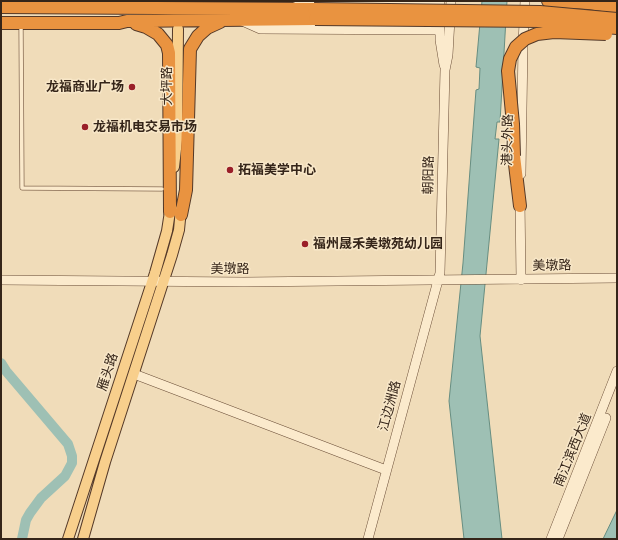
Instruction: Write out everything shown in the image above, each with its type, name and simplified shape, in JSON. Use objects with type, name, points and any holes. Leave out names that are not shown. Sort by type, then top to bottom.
[{"type":"highway","points":[[122,8],[146,1]]},
{"type":"highway","points":[[210,1],[232,16]]},
{"type":"highway","points":[[548,1],[617,7]]},
{"type":"highway","points":[[1,7],[122,8],[232,16],[289,9],[314,14],[541,20],[617,28]]},
{"type":"highway","points":[[1,23],[119,23],[127,21],[232,16],[314,14],[540,12],[617,19]]},
{"type":"highway","points":[[175,214],[186,190],[190,49],[198,36],[207,28],[232,16]]},
{"type":"highway","points":[[127,21],[154,31],[165,42],[168,49],[175,214]]},
{"type":"highway","points":[[520,206],[514,156],[513,124],[508,71],[510,59],[516,47],[525,39],[537,34],[573,32],[617,35]]},
{"type":"main road","name":"大坪路","points":[[175,214],[182,172],[180,140],[180,29]]},
{"type":"main road","name":"雁头路","points":[[68,539],[165,238],[175,214]]},
{"type":"main road","name":"雁头路","points":[[82,539],[105,462],[175,246],[175,214]]},
{"type":"street","points":[[289,9],[311,1],[440,2]]},
{"type":"street","name":"朝阳路","points":[[438,281],[441,264],[445,70],[451,1]]},
{"type":"street","name":"港头外路","points":[[521,280],[520,206],[525,1]]},
{"type":"street","points":[[418,2],[422,6],[422,26],[418,30]]},
{"type":"street","name":"朝阳路","points":[[440,2],[440,30],[445,70]]},
{"type":"street","points":[[232,16],[260,29],[440,30]]},
{"type":"street","name":"美墩路","points":[[1,280],[163,282],[438,281],[617,278]]},
{"type":"street","name":"江边洲路","points":[[368,539],[438,281]]},
{"type":"street","name":"南江滨西大道","points":[[551,539],[617,371]]},
{"type":"street","points":[[134,374],[386,470]]},
{"type":"street","name":"南江滨西大道","points":[[558,539],[610,409],[617,387]]},
{"type":"lane","points":[[21,23],[22,188],[162,189]]},
{"type":"water","points":[[482,1],[507,1],[500,122],[497,122],[495,139],[499,139],[480,336],[502,539],[464,539],[449,401],[463,263],[476,90],[479,89],[480,68],[476,67]]},
{"type":"water","points":[[617,510],[617,539],[603,539]]},
{"type":"waterway","points":[[1,363],[6,371],[68,444],[72,456],[72,463],[65,476],[41,498],[30,513],[26,520],[22,539]]},
{"type":"place","name":"龙福商业广场","points":[[132,87]]},
{"type":"place","name":"龙福机电交易市场","points":[[85,127]]},
{"type":"place","name":"拓福美学中心","points":[[230,170]]},
{"type":"place","name":"福州晟禾美墩苑幼儿园","points":[[305,244]]}]
